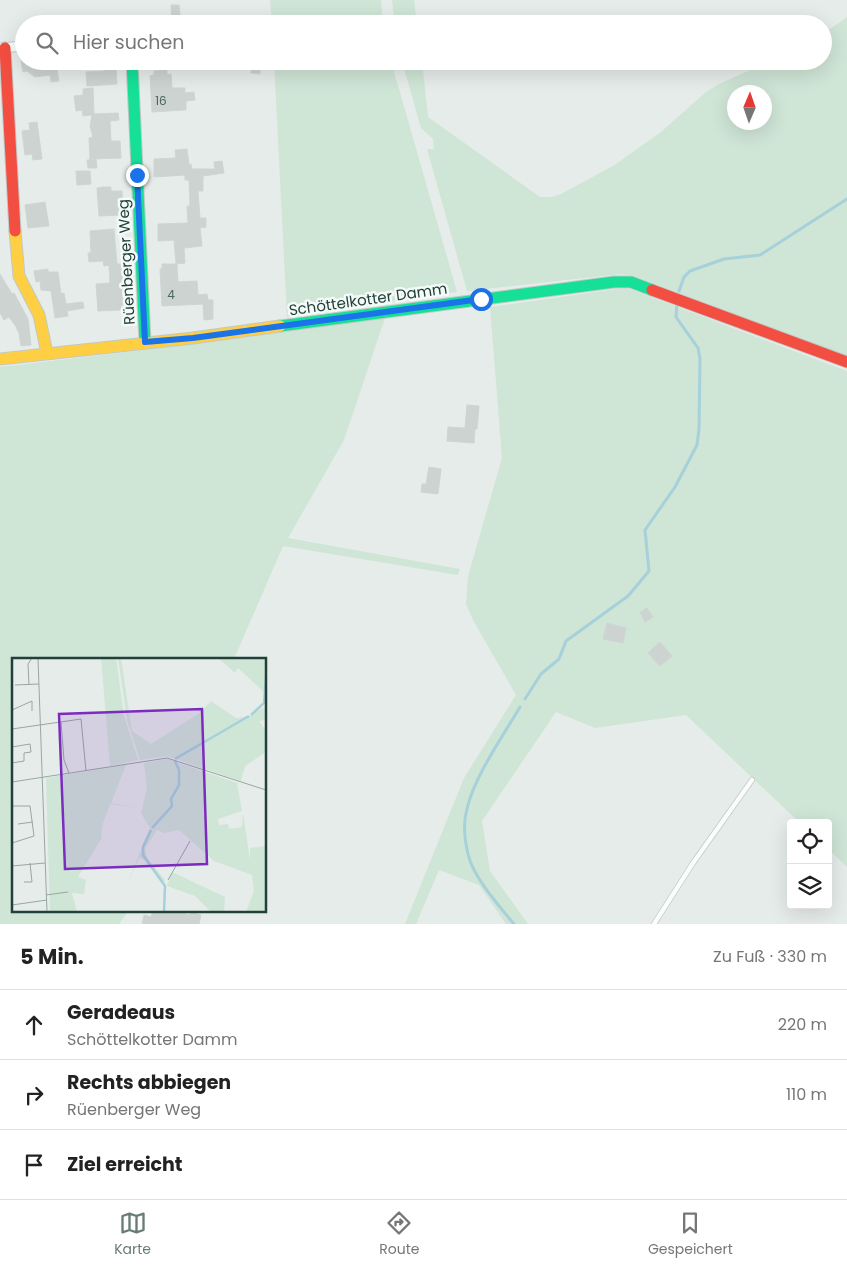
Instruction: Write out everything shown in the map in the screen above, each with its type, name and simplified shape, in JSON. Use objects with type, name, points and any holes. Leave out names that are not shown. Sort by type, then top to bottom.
[{"type":"street","points":[[3,48],[16,257],[19,276],[39,315],[47,352]]},
{"type":"street","name":"Rüenberger Weg","points":[[132,70],[145,342]]},
{"type":"street","name":"Schöttelkotter Damm","points":[[0,359],[47,352],[193,338],[614,282],[630,282],[847,362]]},
{"type":"lane","points":[[654,924],[693,864],[752,780]]},
{"type":"green space","points":[[270,0],[381,0],[382,15],[271,15]]},
{"type":"green space","points":[[392,0],[414,0],[416,15],[394,15]]},
{"type":"green space","points":[[847,17],[847,356],[631,275],[621,274],[467,291],[427,149],[434,149],[433,139],[421,128],[405,70],[423,70],[428,117],[540,197],[552,197],[561,194],[613,166],[661,132],[706,92],[751,70],[832,70],[832,28]]},
{"type":"green space","points":[[274,70],[394,70],[457,292],[287,317]]},
{"type":"green space","points":[[617,289],[630,289],[847,371],[847,867],[832,853],[832,819],[796,819],[686,715],[595,728],[556,712],[482,821],[490,871],[528,924],[506,924],[479,885],[439,870],[416,924],[405,924],[464,778],[516,695],[473,620],[466,604],[468,576],[502,458],[490,307]]},
{"type":"green space","points":[[385,318],[344,440],[288,538],[460,569],[458,575],[283,546],[234,658],[12,658],[12,912],[128,912],[119,924],[0,924],[0,367],[186,345]]},
{"type":"building","points":[[171,5],[179,5],[180,15],[172,15]]},
{"type":"building","points":[[23,70],[57,70],[59,81],[51,82],[50,75],[35,77],[27,71],[23,72]]},
{"type":"building","points":[[116,70],[117,84],[87,86],[86,72]]},
{"type":"building","points":[[167,70],[167,75],[171,74],[172,88],[185,88],[185,93],[194,92],[195,100],[186,101],[186,110],[152,112],[150,76],[154,75],[154,71]]},
{"type":"building","points":[[251,70],[260,70],[260,74],[251,73]]},
{"type":"building","points":[[93,88],[94,114],[118,113],[119,120],[110,121],[111,141],[120,141],[121,158],[90,159],[89,138],[93,137],[90,126],[92,115],[83,116],[82,110],[76,111],[74,96],[83,95],[83,89]]},
{"type":"building","points":[[37,122],[42,159],[33,160],[32,154],[25,155],[22,131],[30,130],[29,123]]},
{"type":"building","points":[[187,149],[189,165],[191,164],[192,169],[215,169],[214,162],[222,161],[224,173],[203,176],[203,191],[198,191],[200,218],[206,218],[206,227],[200,228],[202,246],[184,248],[185,263],[176,264],[174,240],[158,241],[158,224],[188,223],[187,206],[190,206],[189,180],[185,180],[185,175],[154,177],[154,159],[176,158],[175,150]]},
{"type":"building","points":[[96,159],[97,168],[88,168],[87,160]]},
{"type":"building","points":[[76,171],[90,171],[91,184],[77,185]]},
{"type":"building","points":[[111,187],[111,191],[122,191],[123,215],[99,216],[97,188]]},
{"type":"building","points":[[45,202],[49,226],[28,228],[25,205]]},
{"type":"building","points":[[114,229],[117,264],[126,264],[128,305],[121,305],[121,310],[98,311],[96,284],[110,283],[109,265],[104,266],[103,261],[89,262],[88,253],[91,253],[90,231]]},
{"type":"building","points":[[162,264],[177,264],[178,282],[197,281],[198,295],[207,294],[208,300],[213,300],[213,319],[204,320],[203,304],[162,306],[160,269],[162,269]]},
{"type":"building","points":[[48,269],[48,272],[58,272],[61,294],[64,293],[66,304],[83,302],[84,308],[67,311],[68,316],[55,318],[51,291],[41,290],[40,281],[36,282],[34,271]]},
{"type":"building","points":[[0,274],[12,294],[14,293],[28,319],[31,345],[21,346],[19,333],[15,325],[9,317],[4,320],[0,313]]},
{"type":"building","points":[[467,405],[479,406],[474,443],[447,441],[448,427],[465,428]]},
{"type":"building","points":[[429,467],[441,469],[438,494],[421,492],[422,484],[426,484]]},
{"type":"building","points":[[647,608],[653,617],[645,622],[640,612]]},
{"type":"building","points":[[607,623],[626,628],[623,643],[603,639]]},
{"type":"building","points":[[660,642],[672,656],[660,666],[648,653]]},
{"type":"building","points":[[152,912],[157,914],[177,912],[190,915],[191,912],[201,915],[199,924],[142,924],[144,915],[151,917]]},
{"type":"waterway","points":[[679,291],[684,277],[690,271],[724,259],[760,255],[847,199]]},
{"type":"waterway","points":[[525,699],[541,674],[559,659],[566,641],[628,596],[649,571],[645,530],[675,487],[697,445],[699,429],[700,359],[698,348],[676,317],[677,303]]},
{"type":"waterway","points":[[514,924],[487,891],[475,872],[468,854],[465,826],[467,809],[476,784],[520,707]]},
{"type":"traffic: fast","points":[[132,70],[145,342]]},
{"type":"traffic: fast","points":[[280,326],[614,282],[631,282],[652,290]]},
{"type":"traffic: slow","points":[[15,231],[19,276],[39,315],[47,353]]},
{"type":"traffic: slow","points":[[0,359],[193,338],[280,326]]},
{"type":"traffic: jam","points":[[5,48],[15,231]]},
{"type":"traffic: jam","points":[[652,290],[847,362]]},
{"type":"route","points":[[137,175],[145,342],[193,338],[481,299]]}]
